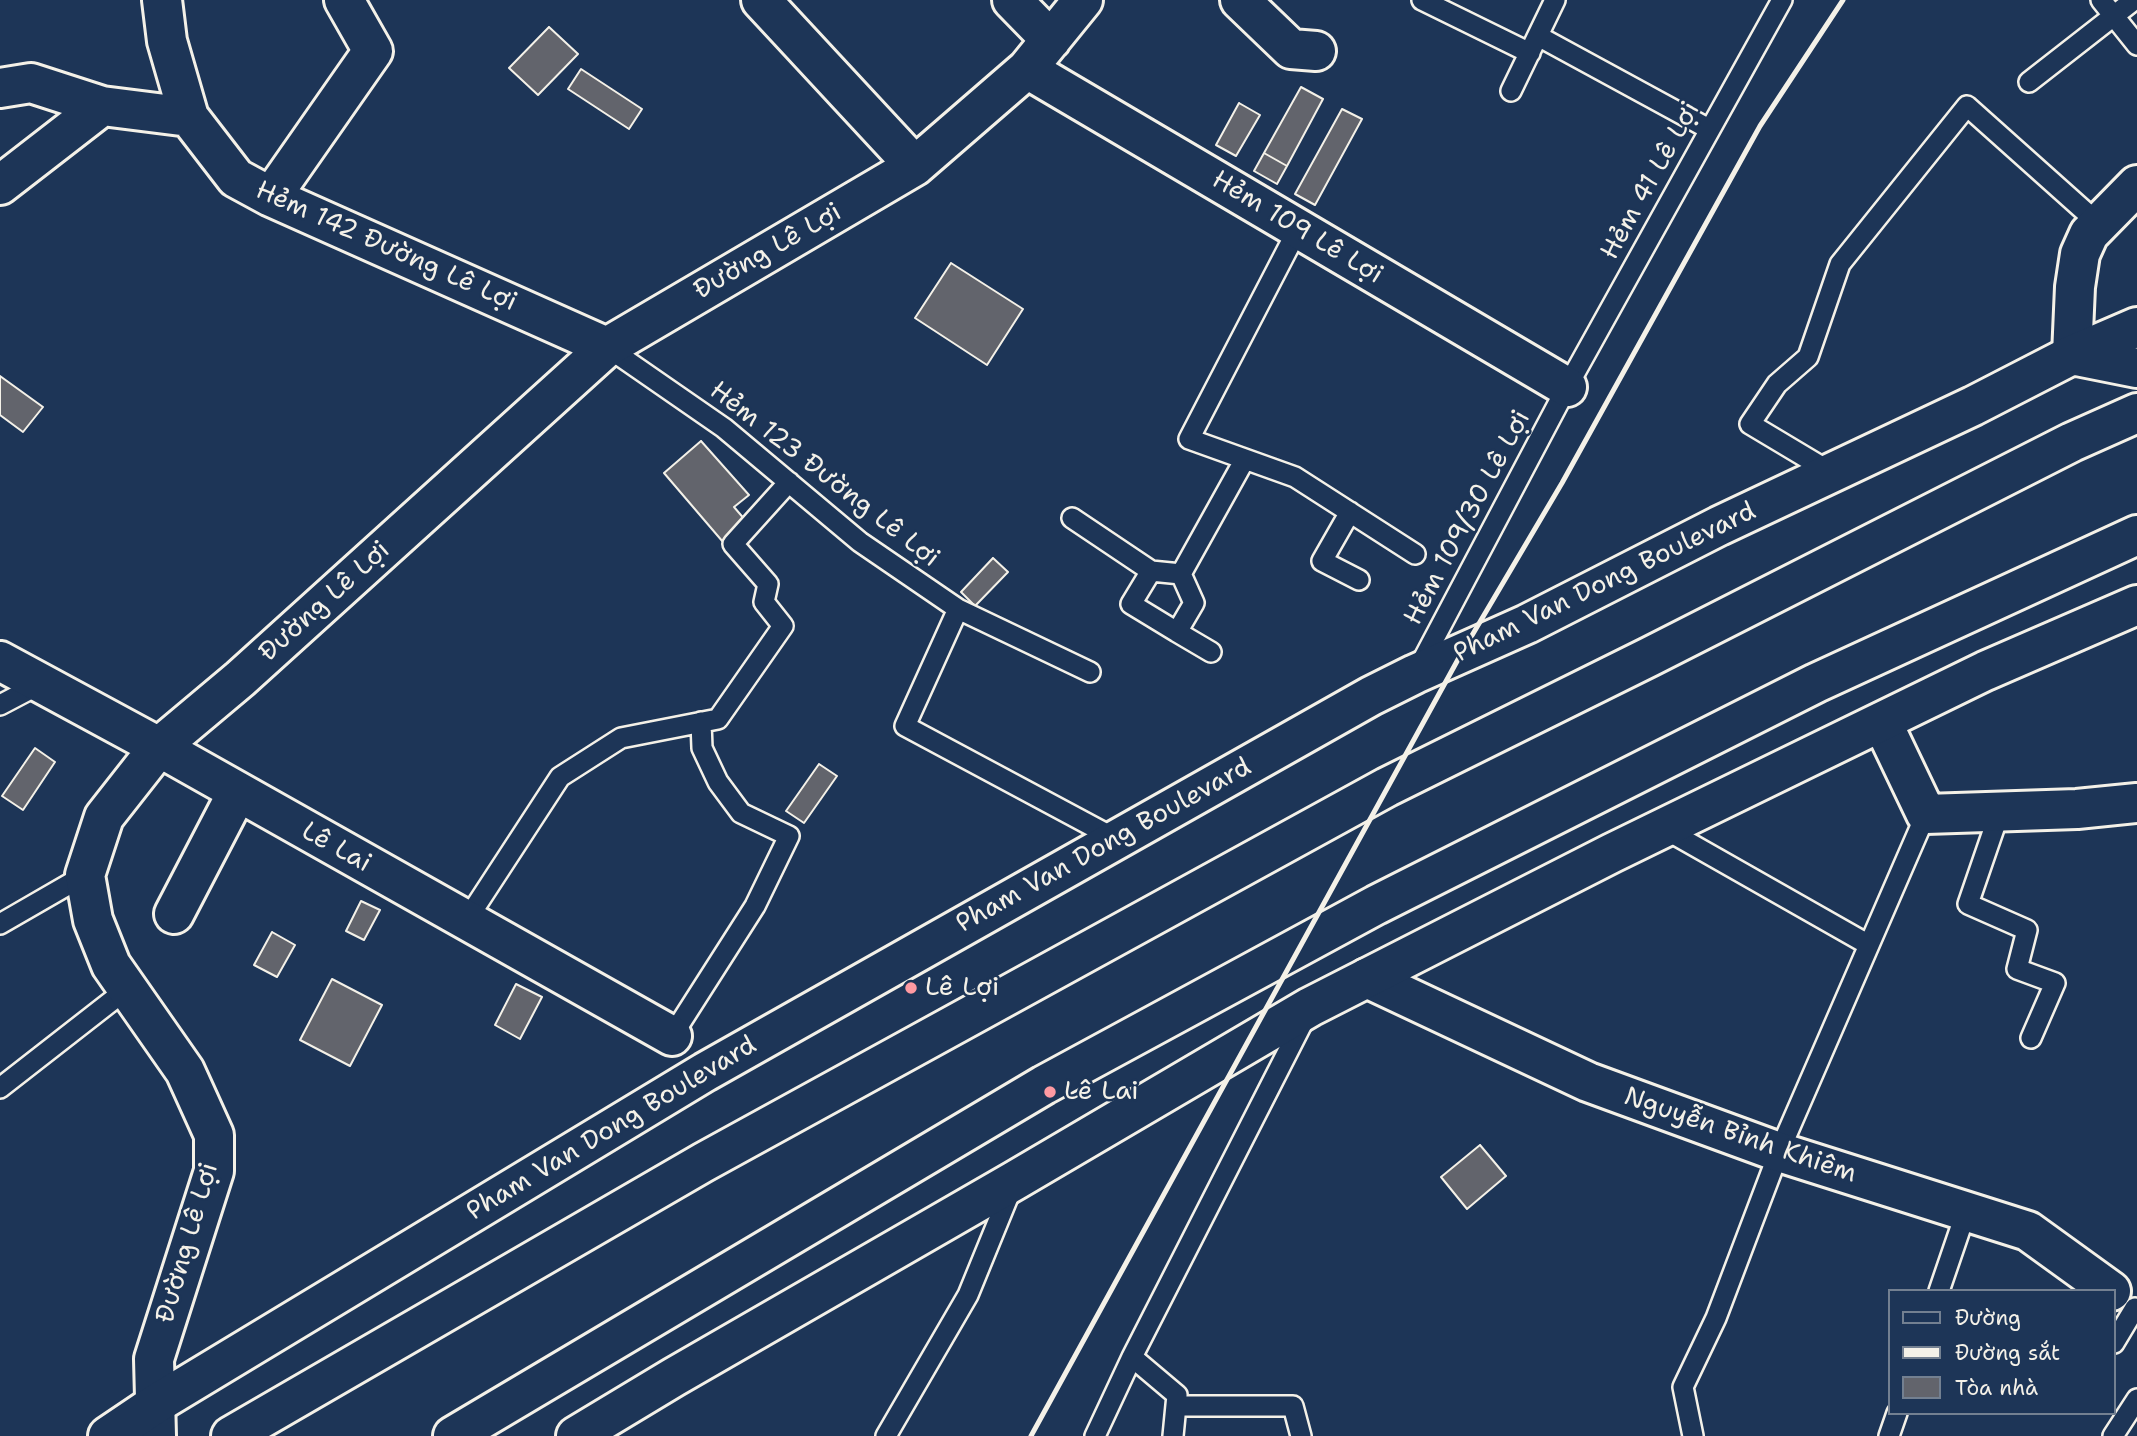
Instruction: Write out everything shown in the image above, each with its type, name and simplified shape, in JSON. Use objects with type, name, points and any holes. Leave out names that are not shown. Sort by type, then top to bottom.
[{"type":"main road","points":[[0,88],[31,83],[102,106],[189,117],[167,41],[162,0]]},
{"type":"main road","points":[[271,197],[373,51],[344,0]]},
{"type":"main road","points":[[761,0],[915,166]]},
{"type":"main road","points":[[1012,0],[1051,40]]},
{"type":"main road","name":"Đường Lê Lợi","points":[[155,1421],[155,1359],[214,1171],[214,1135],[185,1071],[111,965],[93,920],[85,875],[104,817],[159,747],[240,679],[607,347],[915,166],[1027,69],[1083,0]]},
{"type":"main road","points":[[1240,0],[1291,49],[1316,51]]},
{"type":"main road","name":"Hẻm 109 Lê Lợi","points":[[1027,69],[1567,387]]},
{"type":"main road","points":[[0,185],[102,106]]},
{"type":"main road","name":"Hẻm 142 Đường Lê Lợi","points":[[189,117],[236,178],[271,197],[607,347]]},
{"type":"main road","points":[[2137,185],[2089,234],[2080,254],[2075,287],[2072,355],[2137,368]]},
{"type":"main road","name":"Pham Van Dong Boulevard","points":[[108,1436],[155,1421],[705,1072],[1116,839],[1415,674],[1527,624],[1719,526],[1973,406],[2072,355],[2137,327]]},
{"type":"main road","points":[[231,1436],[704,1162],[1387,787],[2072,442],[2137,413]]},
{"type":"main road","points":[[453,1436],[1044,1086],[1376,905],[1816,683],[2137,535]]},
{"type":"main road","points":[[576,1436],[1310,1007],[1663,828],[1985,671],[2137,605]]},
{"type":"main road","name":"Lê Lai","points":[[0,661],[159,747],[671,1036]]},
{"type":"main road","points":[[1882,722],[1926,814],[2077,809],[2137,803]]},
{"type":"main road","points":[[174,914],[237,793]]},
{"type":"main road","name":"Nguyễn Bỉnh Khiêm","points":[[1367,978],[1588,1082],[1779,1152],[2028,1231],[2109,1289]]},
{"type":"lane","points":[[1422,0],[1534,44],[1709,129]]},
{"type":"lane","points":[[1511,91],[1555,0]]},
{"type":"lane","name":"Hẻm 41 Lê Lợi","points":[[1567,387],[1782,0]]},
{"type":"lane","points":[[2101,0],[2137,45]]},
{"type":"lane","points":[[2029,82],[2133,0]]},
{"type":"lane","points":[[1832,473],[1750,424],[1777,384],[1808,357],[1840,264],[1967,106],[2099,224]]},
{"type":"lane","points":[[1298,229],[1189,439],[1295,477],[1415,554]]},
{"type":"lane","name":"Hẻm 123 Đường Lê Lợi","points":[[607,347],[724,428],[860,542],[958,609],[1090,672]]},
{"type":"lane","name":"Hẻm 109/30 Lê Lợi","points":[[1415,674],[1567,387]]},
{"type":"lane","points":[[1181,574],[1245,459]]},
{"type":"lane","points":[[466,921],[560,777],[621,738],[719,719],[783,626],[764,602],[768,584],[733,544],[789,482]]},
{"type":"lane","points":[[1350,512],[1322,561],[1359,580]]},
{"type":"lane","points":[[1072,518],[1151,571],[1181,574]]},
{"type":"lane","points":[[1151,571],[1130,604],[1212,652]]},
{"type":"lane","points":[[1178,632],[1194,603],[1181,574]]},
{"type":"lane","points":[[958,609],[905,726],[1116,839]]},
{"type":"lane","points":[[0,705],[40,684]]},
{"type":"lane","points":[[671,1036],[755,906],[789,836],[741,813],[719,782],[702,748],[701,722]]},
{"type":"lane","points":[[2000,811],[1968,904],[2027,930],[2017,969],[2055,983],[2031,1038]]},
{"type":"lane","points":[[1693,1436],[1683,1387],[1716,1318],[1779,1152],[1926,814]]},
{"type":"lane","points":[[1663,828],[1869,945]]},
{"type":"lane","points":[[0,924],[85,875]]},
{"type":"lane","points":[[0,1088],[127,989]]},
{"type":"lane","points":[[1095,1436],[1132,1357],[1310,1007]]},
{"type":"lane","points":[[889,1431],[968,1295],[1014,1181]]},
{"type":"lane","points":[[1940,1289],[1966,1212]]},
{"type":"lane","points":[[2116,1334],[2124,1300]]},
{"type":"lane","points":[[1132,1357],[1177,1395],[1173,1436]]},
{"type":"lane","points":[[2113,1436],[2137,1399]]},
{"type":"lane","points":[[1176,1406],[1293,1406],[1301,1436]]},
{"type":"lane","points":[[1889,1436],[1896,1415]]},
{"type":"building","points":[[549,27],[578,54],[538,95],[509,68]]},
{"type":"building","points":[[581,69],[642,109],[629,129],[568,89]]},
{"type":"building","points":[[1301,87],[1323,99],[1287,166],[1264,153]]},
{"type":"building","points":[[1239,103],[1260,115],[1236,156],[1216,145]]},
{"type":"building","points":[[1342,109],[1362,119],[1315,205],[1295,194]]},
{"type":"building","points":[[1264,153],[1287,166],[1277,184],[1254,171]]},
{"type":"building","points":[[951,263],[1023,309],[987,365],[915,318]]},
{"type":"building","points":[[0,376],[43,407],[23,432],[0,415]]},
{"type":"building","points":[[701,441],[749,495],[734,507],[746,521],[723,542],[664,473]]},
{"type":"building","points":[[993,558],[1008,572],[975,606],[961,592]]},
{"type":"building","points":[[35,748],[55,762],[23,810],[2,796]]},
{"type":"building","points":[[819,764],[837,776],[804,823],[786,811]]},
{"type":"building","points":[[361,901],[380,910],[364,940],[346,931]]},
{"type":"building","points":[[272,932],[295,945],[277,977],[254,965]]},
{"type":"building","points":[[332,979],[382,1005],[350,1066],[300,1040]]},
{"type":"building","points":[[516,984],[542,997],[520,1039],[495,1025]]},
{"type":"building","points":[[1480,1145],[1506,1176],[1467,1209],[1441,1177]]},
{"type":"railway","points":[[1031,1436],[1461,654],[1562,483],[1760,126],[1843,0]]},
{"type":"place","name":"Lê Lợi","points":[[911,988]]},
{"type":"place","name":"Lê Lai","points":[[1050,1092]]}]
